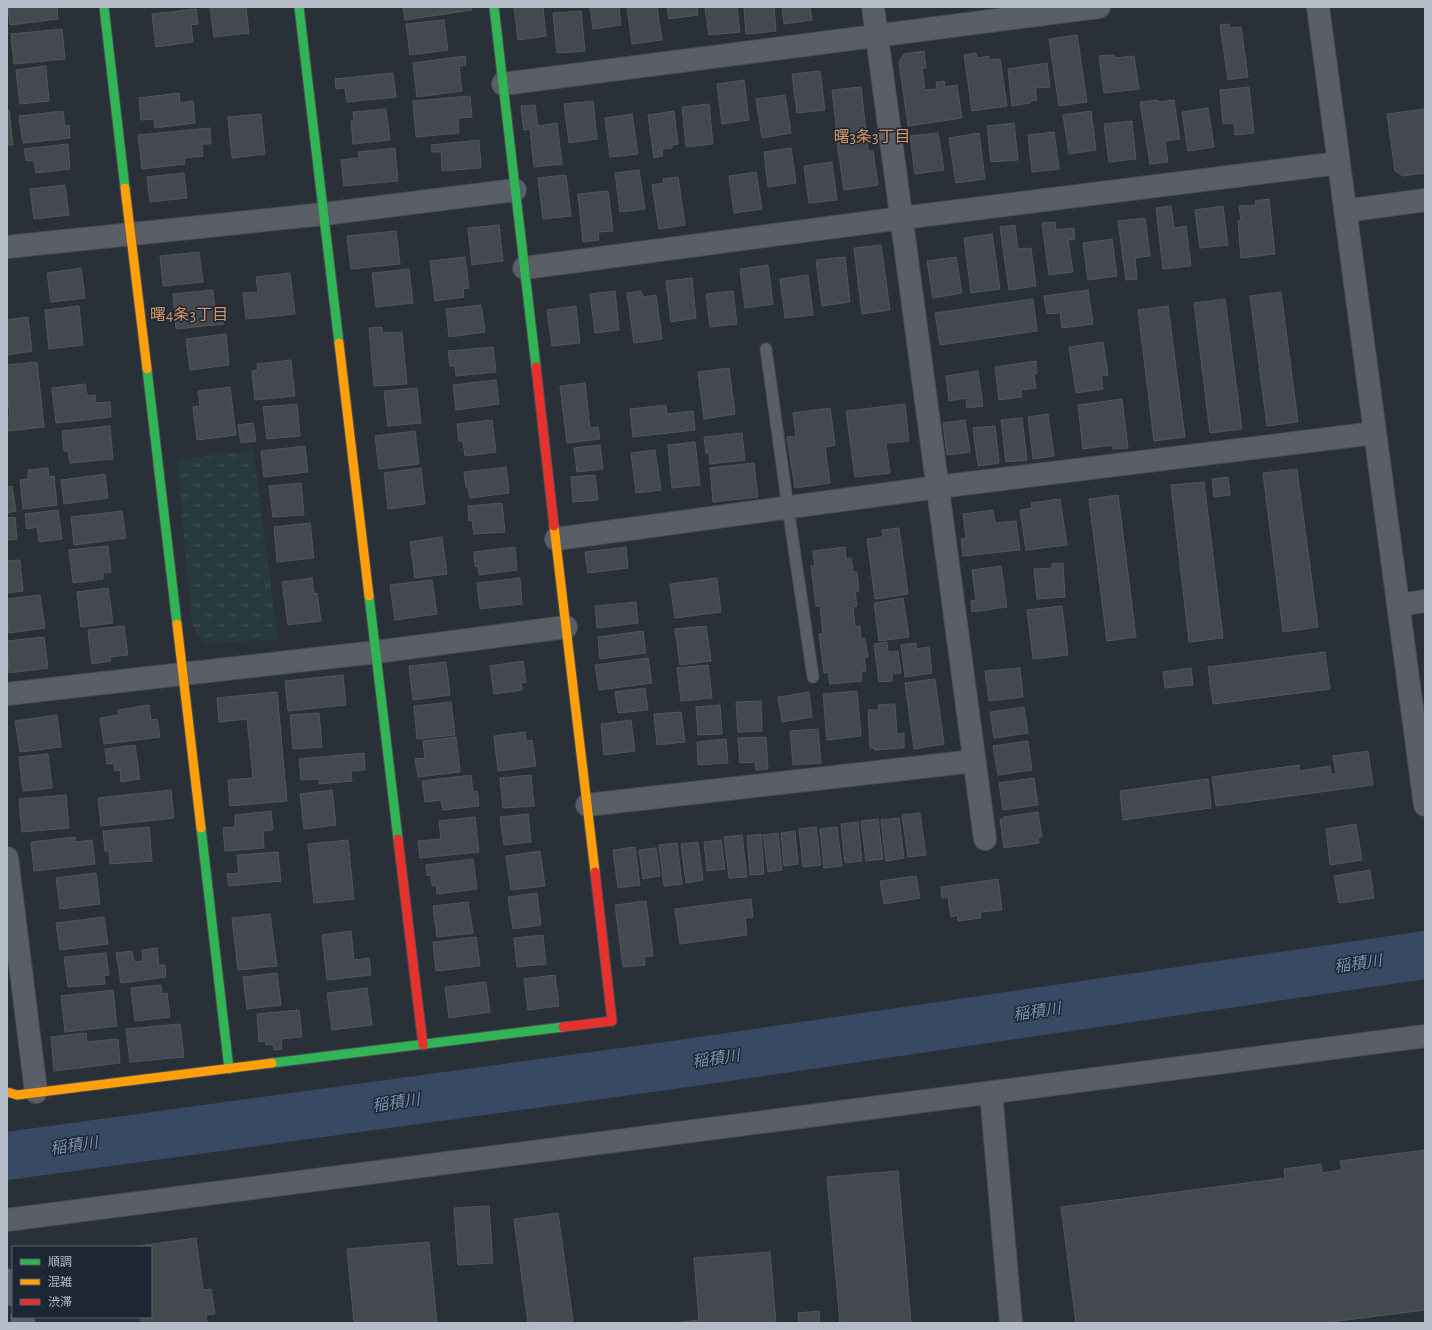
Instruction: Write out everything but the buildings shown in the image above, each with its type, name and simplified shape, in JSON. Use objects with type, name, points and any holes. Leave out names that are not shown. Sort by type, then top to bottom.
[{"type":"street","points":[[104,7],[229,1069]]},
{"type":"street","points":[[300,7],[423,1044]]},
{"type":"street","points":[[7,1092],[17,1095],[612,1021],[494,7]]},
{"type":"street","points":[[873,7],[984,839]]},
{"type":"street","points":[[503,84],[1099,7]]},
{"type":"street","points":[[1318,7],[1425,800]]},
{"type":"street","points":[[524,268],[902,218],[1339,163]]},
{"type":"street","points":[[7,247],[324,214],[515,190]]},
{"type":"street","points":[[1345,211],[1425,200]]},
{"type":"street","points":[[556,538],[938,487],[1375,434]]},
{"type":"street","points":[[1398,605],[1425,601]]},
{"type":"street","points":[[7,694],[376,652],[566,627]]},
{"type":"street","points":[[587,805],[974,761]]},
{"type":"street","points":[[7,858],[36,1092]]},
{"type":"street","points":[[7,1220],[1425,1036]]},
{"type":"street","points":[[991,1092],[1011,1323]]},
{"type":"street","points":[[7,1280],[12,1292]]},
{"type":"lane","points":[[766,349],[813,677]]},
{"type":"green space","points":[[253,450],[278,639],[203,644],[192,625],[177,460]]},
{"type":"waterway","name":"稲積川","points":[[7,1156],[666,1066],[1425,955]]},
{"type":"traffic: fast","points":[[104,7],[125,188]]},
{"type":"traffic: fast","points":[[299,7],[339,343]]},
{"type":"traffic: fast","points":[[494,7],[536,367]]},
{"type":"traffic: fast","points":[[147,369],[177,624]]},
{"type":"traffic: fast","points":[[369,596],[398,839]]},
{"type":"traffic: fast","points":[[201,828],[229,1069]]},
{"type":"traffic: fast","points":[[272,1063],[563,1027]]},
{"type":"traffic: slow","points":[[125,188],[147,369]]},
{"type":"traffic: slow","points":[[339,343],[369,596]]},
{"type":"traffic: slow","points":[[554,526],[595,872]]},
{"type":"traffic: slow","points":[[177,624],[201,828]]},
{"type":"traffic: slow","points":[[7,1092],[17,1095],[272,1063]]},
{"type":"traffic: jam","points":[[536,367],[554,526]]},
{"type":"traffic: jam","points":[[398,839],[423,1045]]},
{"type":"traffic: jam","points":[[563,1027],[612,1021],[595,872]]},
{"type":"district","name":"曙3条3丁目","points":[[872,137]]},
{"type":"district","name":"曙4条3丁目","points":[[189,315]]}]
